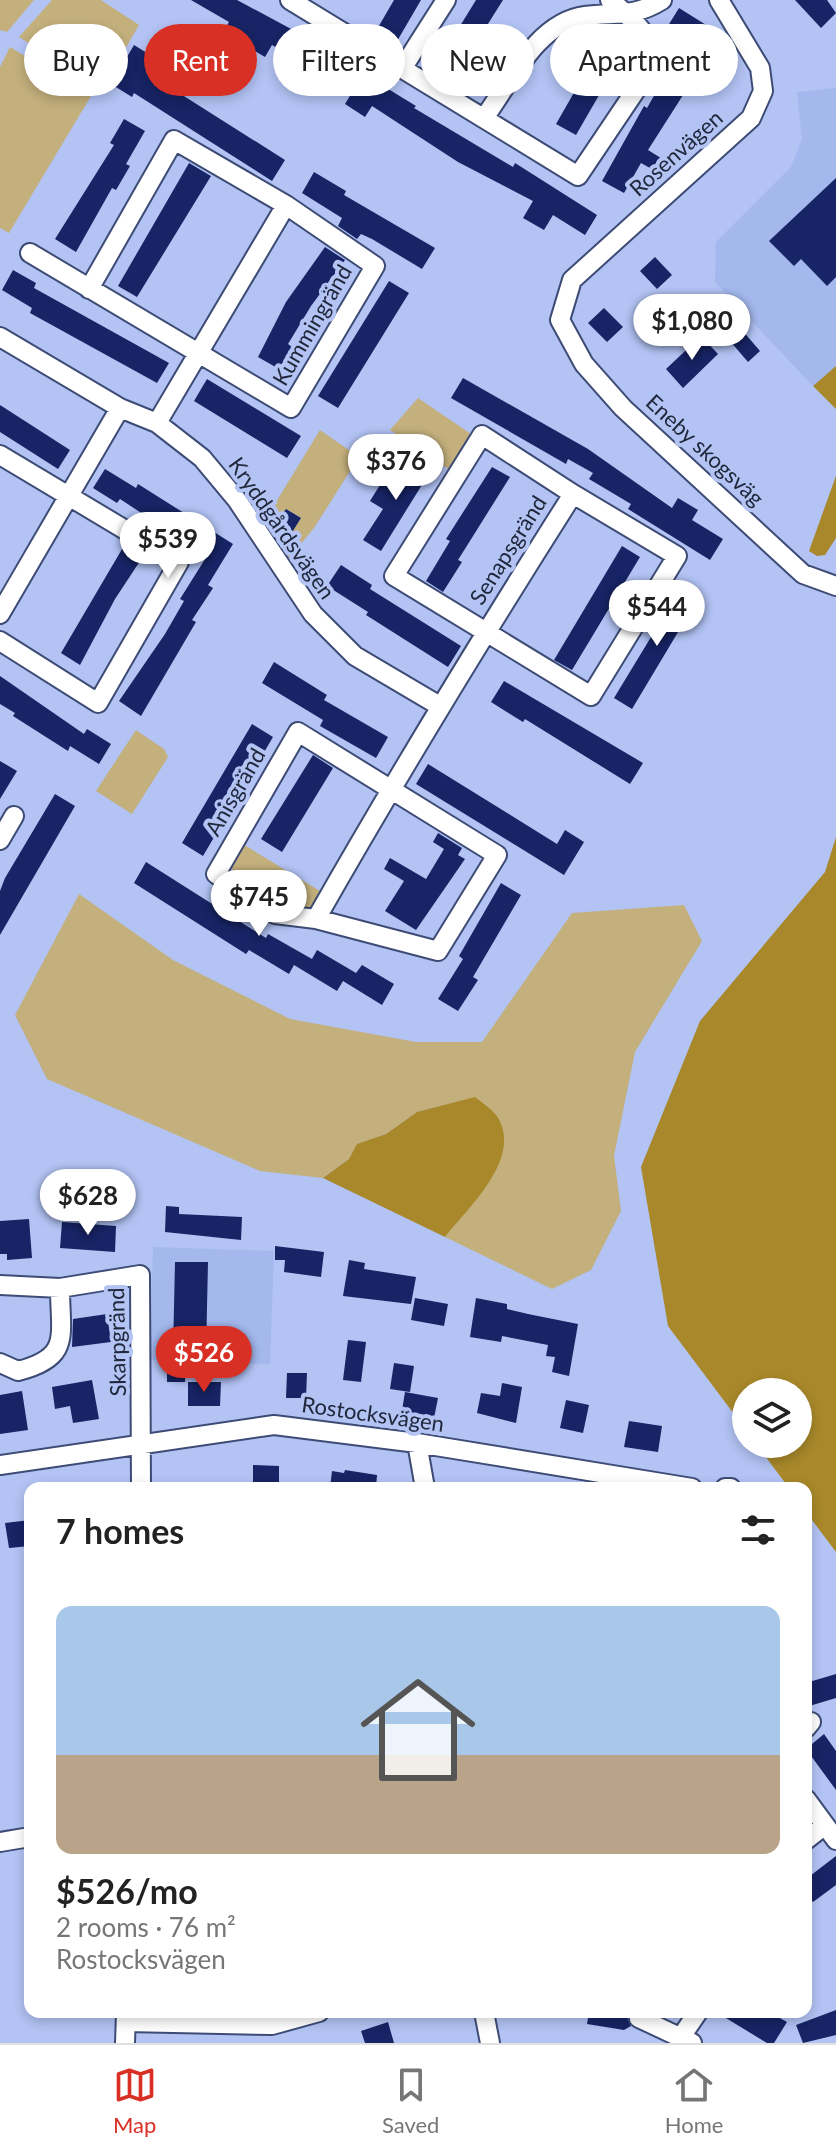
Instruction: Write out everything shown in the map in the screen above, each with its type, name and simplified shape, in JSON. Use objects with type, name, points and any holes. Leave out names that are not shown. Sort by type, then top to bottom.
[{"type":"street","points":[[290,0],[330,24]]},
{"type":"street","points":[[405,64],[446,0]]},
{"type":"street","points":[[405,71],[578,176],[654,63],[654,50],[629,16],[610,0]]},
{"type":"street","points":[[484,118],[548,31],[583,16],[629,16],[662,0]]},
{"type":"street","name":"Rosenvägen","points":[[572,280],[751,118],[763,91],[760,68],[719,0]]},
{"type":"street","name":"Kummingränd","points":[[30,253],[89,289],[291,408],[375,266],[286,205],[174,140],[89,289]]},
{"type":"street","points":[[157,423],[286,205]]},
{"type":"street","name":"Eneby skogsväg","points":[[572,280],[560,320],[584,364],[623,408],[803,574],[836,586]]},
{"type":"street","name":"Kryddgårdsvägen","points":[[0,337],[120,408],[157,423],[202,458],[228,489],[313,614],[355,656],[438,705]]},
{"type":"street","points":[[0,614],[120,408]]},
{"type":"street","name":"Senapsgränd","points":[[482,435],[573,494],[677,556],[591,696],[394,576],[482,435]]},
{"type":"street","points":[[0,455],[179,562],[98,703],[0,641]]},
{"type":"street","name":"Senapsgränd","points":[[438,705],[573,494]]},
{"type":"street","points":[[316,919],[438,705]]},
{"type":"street","name":"Anisgränd","points":[[298,732],[390,789],[497,855],[438,951],[316,919],[275,914],[216,874],[298,732]]},
{"type":"street","points":[[0,840],[14,816]]},
{"type":"street","name":"Skarpgränd","points":[[0,1285],[60,1288],[140,1275],[142,1442]]},
{"type":"street","points":[[0,1363],[18,1371],[53,1358],[61,1345],[60,1288]]},
{"type":"street","name":"Rostocksvägen","points":[[0,1465],[274,1425],[417,1443],[655,1482]]},
{"type":"street","points":[[141,1482],[142,1442]]},
{"type":"street","points":[[417,1443],[424,1482]]},
{"type":"street","points":[[812,1807],[831,1833]]},
{"type":"street","points":[[0,1842],[24,1838]]},
{"type":"street","points":[[125,2043],[126,2018]]},
{"type":"street","points":[[144,2018],[272,2025],[297,2018]]},
{"type":"street","points":[[485,2018],[490,2043]]},
{"type":"street","points":[[639,2018],[687,2040],[696,2018]]},
{"type":"shaded area","points":[[0,0],[34,0],[7,32],[0,30]]},
{"type":"shaded area","points":[[52,0],[101,0],[139,25],[128,44],[128,24],[31,24]]},
{"type":"shaded area","points":[[10,47],[24,55],[24,96],[91,96],[9,233],[0,228],[0,67]]},
{"type":"shaded area","points":[[836,88],[836,366],[813,386],[715,282],[716,242],[791,167],[802,139],[797,92]]},
{"type":"shaded area","points":[[836,366],[836,409],[813,386]]},
{"type":"shaded area","points":[[418,398],[471,434],[450,470],[390,430]]},
{"type":"shaded area","points":[[320,430],[359,457],[314,528],[289,558],[265,520]],"holes":[[[286,509],[301,518],[291,533],[276,524]]]},
{"type":"shaded area","points":[[836,476],[836,538],[825,555],[817,556],[809,551]]},
{"type":"shaded area","points":[[136,730],[164,749],[168,757],[132,814],[96,791]]},
{"type":"shaded area","points":[[836,837],[836,1552],[812,1520],[812,1482],[784,1482],[766,1458],[812,1458],[812,1378],[732,1378],[732,1411],[668,1326],[641,1167],[700,1021],[825,872]]},
{"type":"shaded area","points":[[241,843],[325,894],[316,910],[287,909],[235,878],[231,865]]},
{"type":"shaded area","points":[[79,894],[173,960],[290,1019],[416,1042],[482,1042],[572,913],[684,905],[702,941],[635,1052],[614,1156],[621,1211],[591,1270],[552,1289],[445,1237],[486,1185],[502,1151],[501,1134],[493,1116],[475,1098],[417,1112],[386,1134],[358,1144],[349,1159],[323,1178],[260,1171],[47,1079],[15,1015]]},
{"type":"shaded area","points":[[475,1097],[490,1109],[501,1124],[504,1139],[502,1155],[487,1185],[445,1237],[323,1178],[349,1159],[357,1144],[386,1134],[417,1112]]},
{"type":"shaded area","points":[[153,1247],[274,1251],[270,1364],[150,1360]]},
{"type":"building","points":[[191,0],[237,0],[282,24],[273,24],[273,46],[265,57],[257,52],[257,24],[229,22]]},
{"type":"building","points":[[394,0],[421,0],[405,27],[405,24],[380,24]]},
{"type":"building","points":[[476,0],[503,0],[488,24],[461,24]]},
{"type":"building","points":[[795,0],[827,0],[836,13],[821,28]]},
{"type":"building","points":[[679,8],[705,24],[669,24]]},
{"type":"building","points":[[134,45],[144,51],[144,96],[184,96],[285,160],[272,181],[134,93],[132,97],[128,95],[128,55]]},
{"type":"building","points":[[350,96],[400,96],[416,106],[414,108],[513,167],[515,163],[597,215],[585,235],[553,215],[544,230],[523,218],[533,201],[458,162],[372,106],[365,117],[345,104]]},
{"type":"building","points":[[572,96],[599,96],[576,135],[556,124]]},
{"type":"building","points":[[654,96],[682,96],[648,150],[664,160],[657,172],[641,163],[624,193],[602,181],[644,106],[647,108]]},
{"type":"building","points":[[124,119],[145,131],[126,164],[130,166],[116,190],[112,188],[76,252],[55,239],[114,145],[110,143]]},
{"type":"building","points":[[189,163],[211,176],[137,297],[118,286]]},
{"type":"building","points":[[314,172],[346,191],[344,195],[435,248],[422,269],[372,239],[361,234],[357,239],[338,226],[342,218],[302,193]]},
{"type":"building","points":[[836,178],[836,277],[827,286],[801,259],[794,266],[769,241]]},
{"type":"building","points":[[325,247],[345,260],[311,306],[288,344],[292,347],[279,369],[258,357],[286,302]]},
{"type":"building","points":[[655,257],[672,275],[657,289],[640,271]]},
{"type":"building","points":[[13,270],[36,283],[34,288],[169,363],[157,383],[30,313],[32,308],[2,290]]},
{"type":"building","points":[[389,281],[409,293],[338,408],[318,396]]},
{"type":"building","points":[[604,308],[623,327],[607,342],[588,323]]},
{"type":"building","points":[[742,330],[760,351],[748,362],[730,341]]},
{"type":"building","points":[[701,336],[718,354],[683,388],[666,369]]},
{"type":"building","points":[[463,378],[588,449],[672,508],[678,498],[698,510],[692,520],[723,539],[710,560],[628,509],[631,504],[589,479],[593,473],[568,459],[566,464],[451,398]]},
{"type":"building","points":[[207,379],[301,436],[287,458],[194,401]]},
{"type":"building","points":[[0,405],[70,450],[58,469],[0,432]]},
{"type":"building","points":[[415,456],[433,467],[381,551],[363,540],[383,509],[370,501],[383,480],[396,487]]},
{"type":"building","points":[[492,467],[510,477],[458,560],[462,562],[443,592],[426,581],[450,541],[446,539]]},
{"type":"building","points":[[105,469],[136,488],[138,484],[233,544],[208,585],[213,588],[192,620],[196,622],[141,716],[119,701],[165,634],[184,601],[180,599],[207,556],[120,499],[117,503],[93,488]]},
{"type":"building","points":[[286,509],[301,518],[291,534],[276,524]]},
{"type":"building","points":[[125,544],[144,555],[115,599],[80,665],[61,653]]},
{"type":"building","points":[[622,546],[640,557],[572,670],[554,660]]},
{"type":"building","points":[[341,565],[372,585],[370,589],[461,646],[448,667],[366,615],[368,612],[327,586]]},
{"type":"building","points":[[682,586],[699,597],[632,709],[614,698]]},
{"type":"building","points":[[274,662],[327,695],[324,700],[388,737],[376,758],[320,726],[323,720],[262,683]]},
{"type":"building","points":[[0,676],[84,734],[87,729],[111,744],[99,764],[70,746],[68,751],[13,716],[15,713],[0,704]]},
{"type":"building","points":[[504,681],[643,763],[630,784],[525,719],[523,722],[491,702]]},
{"type":"building","points":[[252,724],[273,737],[203,856],[182,843]]},
{"type":"building","points":[[313,755],[333,768],[282,852],[261,839]]},
{"type":"building","points":[[0,761],[17,771],[0,799]]},
{"type":"building","points":[[428,764],[557,844],[565,830],[584,842],[564,875],[416,784]]},
{"type":"building","points":[[55,794],[75,806],[0,935],[0,891],[5,878]]},
{"type":"building","points":[[438,833],[462,848],[458,855],[465,859],[416,930],[385,911],[404,881],[384,869],[390,858],[426,879],[444,849],[433,842]]},
{"type":"building","points":[[146,862],[266,938],[268,934],[312,959],[317,950],[356,973],[362,965],[394,984],[382,1005],[343,981],[337,991],[294,965],[289,974],[249,950],[246,954],[134,883]]},
{"type":"building","points":[[501,883],[521,895],[473,977],[478,980],[458,1011],[438,999],[463,959],[459,956]]},
{"type":"building","points":[[166,1206],[179,1207],[179,1214],[242,1217],[241,1240],[165,1232]]},
{"type":"building","points":[[29,1219],[32,1258],[7,1260],[7,1254],[0,1254],[0,1221]]},
{"type":"building","points":[[62,1222],[116,1226],[115,1252],[60,1248]]},
{"type":"building","points":[[275,1246],[324,1252],[321,1277],[284,1272],[285,1260],[275,1260]]},
{"type":"building","points":[[349,1260],[365,1263],[364,1269],[416,1277],[411,1304],[343,1296]]},
{"type":"building","points":[[175,1262],[208,1262],[206,1353],[173,1352]]},
{"type":"building","points":[[415,1298],[448,1304],[444,1326],[411,1320]]},
{"type":"building","points":[[476,1298],[507,1304],[507,1309],[578,1324],[569,1376],[552,1372],[555,1357],[546,1356],[548,1345],[502,1336],[501,1342],[470,1337]]},
{"type":"building","points":[[107,1314],[111,1342],[72,1347],[73,1319]]},
{"type":"building","points":[[348,1340],[366,1342],[361,1382],[343,1380]]},
{"type":"building","points":[[167,1363],[186,1363],[185,1382],[167,1382]]},
{"type":"building","points":[[394,1363],[414,1366],[410,1392],[390,1389]]},
{"type":"building","points":[[287,1373],[307,1373],[306,1398],[286,1398]]},
{"type":"building","points":[[92,1380],[99,1419],[73,1423],[70,1406],[55,1409],[52,1387]]},
{"type":"building","points":[[188,1382],[221,1382],[220,1406],[188,1406]]},
{"type":"building","points":[[502,1383],[522,1387],[516,1423],[477,1413],[481,1393],[500,1396]]},
{"type":"building","points":[[22,1391],[28,1430],[0,1434],[0,1395]]},
{"type":"building","points":[[405,1392],[438,1398],[433,1423],[401,1417]]},
{"type":"building","points":[[566,1400],[589,1405],[583,1433],[560,1428]]},
{"type":"building","points":[[629,1421],[662,1426],[658,1452],[624,1447]]},
{"type":"building","points":[[253,1465],[279,1466],[279,1482],[253,1482]]},
{"type":"building","points":[[345,1470],[377,1475],[376,1482],[331,1482],[332,1471],[344,1473]]},
{"type":"building","points":[[24,1521],[24,1547],[9,1548],[5,1523]]},
{"type":"building","points":[[836,1674],[836,1698],[812,1705],[812,1681]]},
{"type":"building","points":[[824,1734],[836,1751],[836,1790],[812,1757],[812,1744]]},
{"type":"building","points":[[836,1856],[836,1885],[813,1902],[812,1874]]},
{"type":"building","points":[[836,2010],[836,2035],[803,2043],[796,2025]]},
{"type":"building","points":[[588,2018],[628,2018],[631,2026],[624,2030],[587,2024]]},
{"type":"building","points":[[726,2018],[780,2018],[787,2022],[774,2043],[767,2043]]},
{"type":"building","points":[[388,2022],[394,2043],[365,2043],[361,2031]]}]
